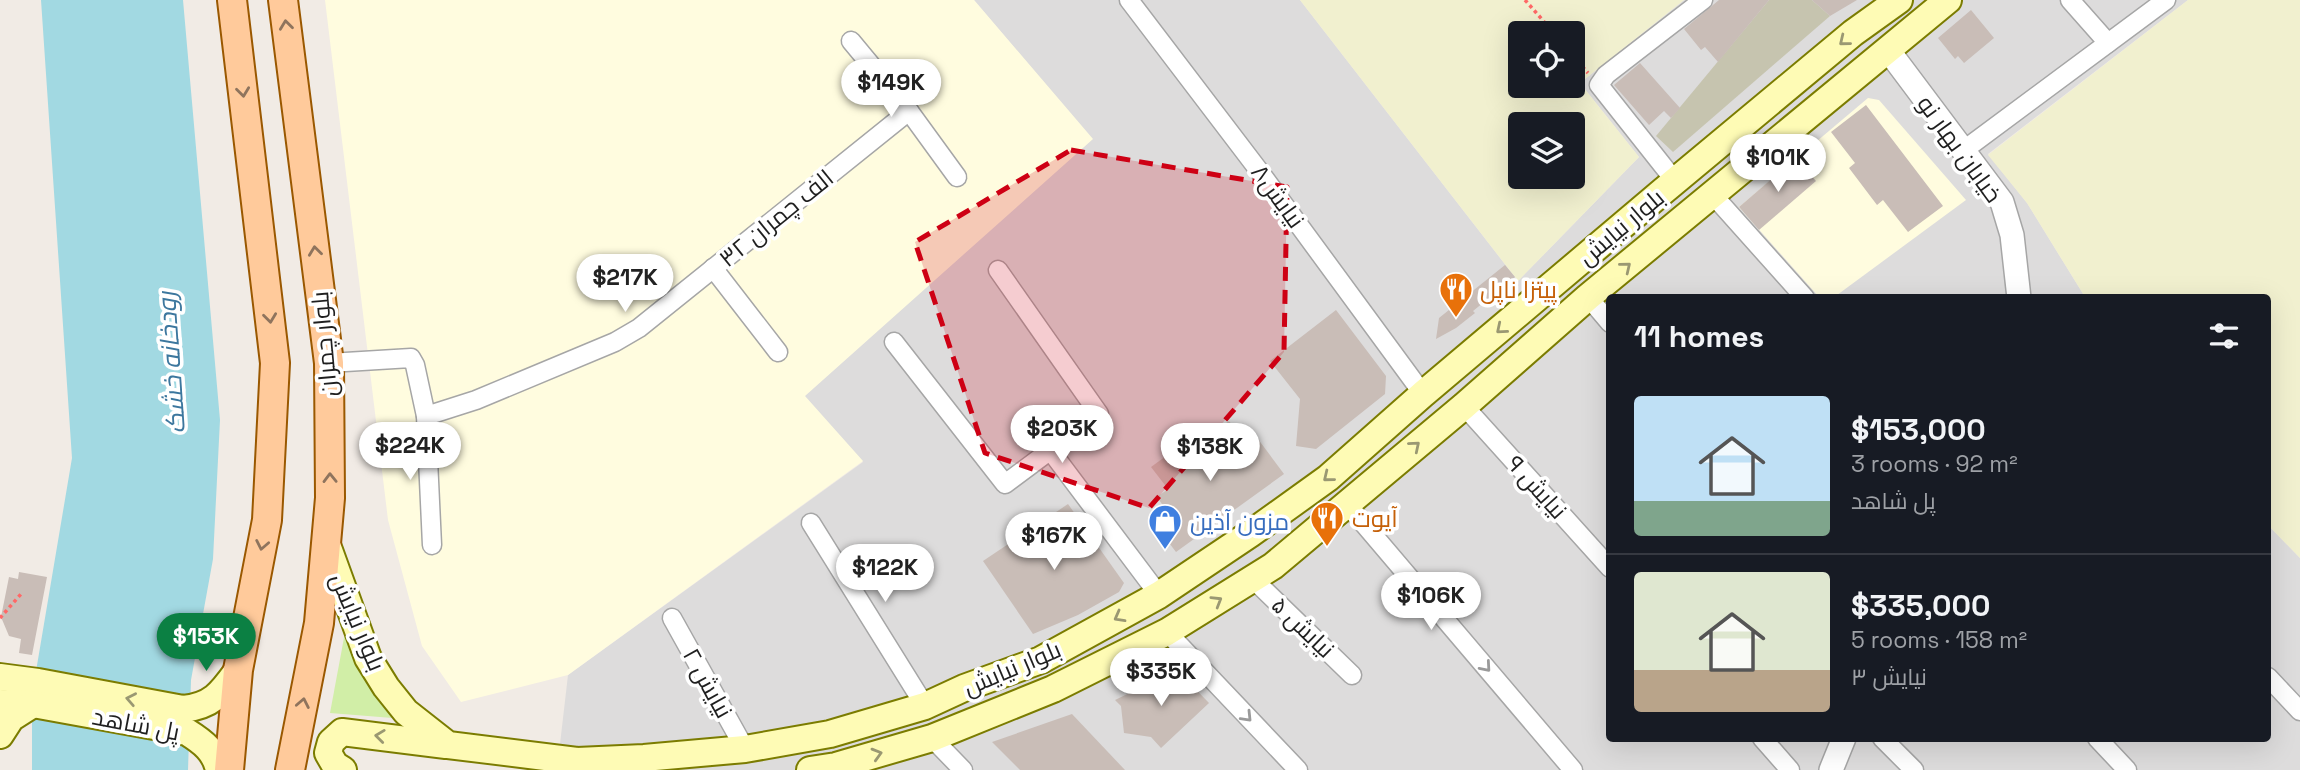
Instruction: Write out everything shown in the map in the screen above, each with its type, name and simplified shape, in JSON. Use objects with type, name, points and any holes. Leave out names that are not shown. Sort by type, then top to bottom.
[{"type":"main road","name":"بلوار چمران","points":[[229,770],[238,670],[267,520],[275,363],[232,0]]},
{"type":"main road","name":"بلوار چمران","points":[[283,0],[329,363],[330,498],[326,542],[318,623],[290,770]]},
{"type":"main road","name":"بلوار نیایش","points":[[326,542],[368,658],[386,687],[407,712],[448,745],[564,765],[577,761],[745,749],[830,734],[925,706],[964,688],[1041,660],[1159,595],[1328,478],[1675,181],[1853,33],[1899,0]]},
{"type":"main road","name":"بلوار نیایش","points":[[810,770],[836,766],[933,738],[1054,689],[1167,632],[1273,566],[1588,298],[1948,0]]},
{"type":"main road","name":"پل شاهد","points":[[35,697],[183,709],[208,703],[222,692],[238,670]]},
{"type":"main road","points":[[0,677],[35,697]]},
{"type":"main road","name":"پل شاهد","points":[[35,697],[187,732],[207,746],[219,770]]},
{"type":"main road","points":[[0,703],[35,697]]},
{"type":"main road","points":[[0,735],[11,718],[35,697]]},
{"type":"main road","points":[[343,770],[335,765],[328,753],[331,742],[342,732],[448,745]]},
{"type":"street","name":"نیایش۸","points":[[1129,0],[1260,172],[1423,394]]},
{"type":"street","points":[[1675,181],[1599,85],[1606,75],[1703,0]]},
{"type":"street","points":[[2070,0],[2108,43]]},
{"type":"street","points":[[1964,150],[2166,0]]},
{"type":"street","points":[[850,41],[909,111],[957,177]]},
{"type":"street","name":"خیابان بهار نو","points":[[1888,50],[2002,202],[2012,235],[2019,294]]},
{"type":"street","name":"۳۲ الف چمران","points":[[426,416],[476,400],[639,328],[909,111]]},
{"type":"street","points":[[1713,195],[1801,294]]},
{"type":"street","points":[[713,268],[778,352]]},
{"type":"street","points":[[894,342],[1005,484],[1099,414],[998,270]]},
{"type":"street","points":[[1588,298],[1606,318]]},
{"type":"street","points":[[329,363],[411,358],[415,365],[426,416],[432,545]]},
{"type":"street","name":"نیایش ۹","points":[[1464,406],[1606,564]]},
{"type":"street","points":[[1050,450],[1159,595]]},
{"type":"street","points":[[1346,503],[1573,770]]},
{"type":"street","points":[[811,523],[925,706]]},
{"type":"street","name":"نیایش ۵","points":[[1253,579],[1352,675]]},
{"type":"street","name":"نیایش ۲","points":[[672,618],[745,749]]},
{"type":"street","points":[[1167,632],[1298,770]]},
{"type":"street","points":[[2271,680],[2300,711]]},
{"type":"street","points":[[933,738],[963,770]]},
{"type":"street","points":[[1766,742],[1790,770]]},
{"type":"street","points":[[1831,770],[1842,742]]},
{"type":"street","points":[[1886,742],[1914,770]]},
{"type":"street","points":[[2101,742],[2127,770]]},
{"type":"path","points":[[1525,0],[1543,21]]},
{"type":"path","points":[[0,618],[20,594]]},
{"type":"highlighted area","points":[[1071,150],[1287,187],[1284,352],[1149,508],[985,453],[915,242]]},
{"type":"shaded area","points":[[325,0],[974,0],[1093,139],[805,396],[863,461],[568,675],[461,702],[422,646],[388,520]]},
{"type":"shaded area","points":[[974,0],[1300,0],[1518,281],[1639,157],[1585,89],[1585,79],[1684,0],[2188,0],[1988,154],[2027,203],[2083,294],[1606,294],[1606,742],[2271,742],[2271,528],[2300,558],[2300,770],[557,770],[568,675],[863,462],[804,396],[1092,139]]},
{"type":"shaded area","points":[[1769,0],[1812,0],[1830,16],[1673,152],[1656,136]]},
{"type":"shaded area","points":[[1868,98],[1879,100],[1966,200],[1838,294],[1816,294],[1739,207]]},
{"type":"green space","points":[[1300,0],[1684,0],[1585,79],[1585,21],[1508,21],[1508,98],[1585,98],[1585,89],[1639,157],[1518,281]]},
{"type":"green space","points":[[2188,0],[2300,0],[2300,558],[2271,528],[2271,294],[2083,294],[2027,203],[1988,155]]},
{"type":"green space","points":[[346,627],[405,719],[330,713]]},
{"type":"water","name":"رودخانه خشک","points":[[41,0],[183,0],[220,420],[213,559],[191,680],[188,770],[32,770],[32,695],[72,458]]},
{"type":"building","points":[[1719,0],[1769,0],[1718,62],[1705,47],[1701,50],[1684,29]]},
{"type":"building","points":[[1812,0],[1857,0],[1830,16]]},
{"type":"building","points":[[1971,10],[1994,38],[1964,63],[1958,56],[1955,59],[1938,38]]},
{"type":"building","points":[[1640,63],[1680,108],[1671,118],[1664,111],[1649,125],[1614,85]]},
{"type":"building","points":[[1866,105],[1943,206],[1908,232],[1883,200],[1877,205],[1849,168],[1855,163],[1831,132]]},
{"type":"building","points":[[1796,158],[1816,181],[1759,230],[1739,207]]},
{"type":"building","points":[[1505,265],[1515,277],[1456,328],[1436,339],[1439,318]]},
{"type":"building","points":[[1336,310],[1386,376],[1385,394],[1316,449],[1296,446],[1300,399],[1270,361]]},
{"type":"building","points":[[1229,421],[1248,446],[1258,439],[1284,474],[1176,552],[1150,518],[1164,507],[1157,497],[1168,489],[1151,467],[1177,448],[1182,455]]},
{"type":"building","points":[[1068,504],[1124,583],[1119,592],[1078,615],[1033,634],[983,561]]},
{"type":"building","points":[[19,572],[47,577],[32,655],[19,653],[21,639],[9,636],[1,617],[9,577],[18,579]]},
{"type":"building","points":[[1177,670],[1209,703],[1161,748],[1151,737],[1124,733],[1121,706],[1115,700]]},
{"type":"building","points":[[1072,714],[1125,770],[1020,770],[992,742]]},
{"type":"place","name":"پیتزا ناپل","points":[[1456,319]]},
{"type":"place","name":"آیوت","points":[[1327,548]]},
{"type":"place","name":"مزون آذین","points":[[1165,551]]}]
